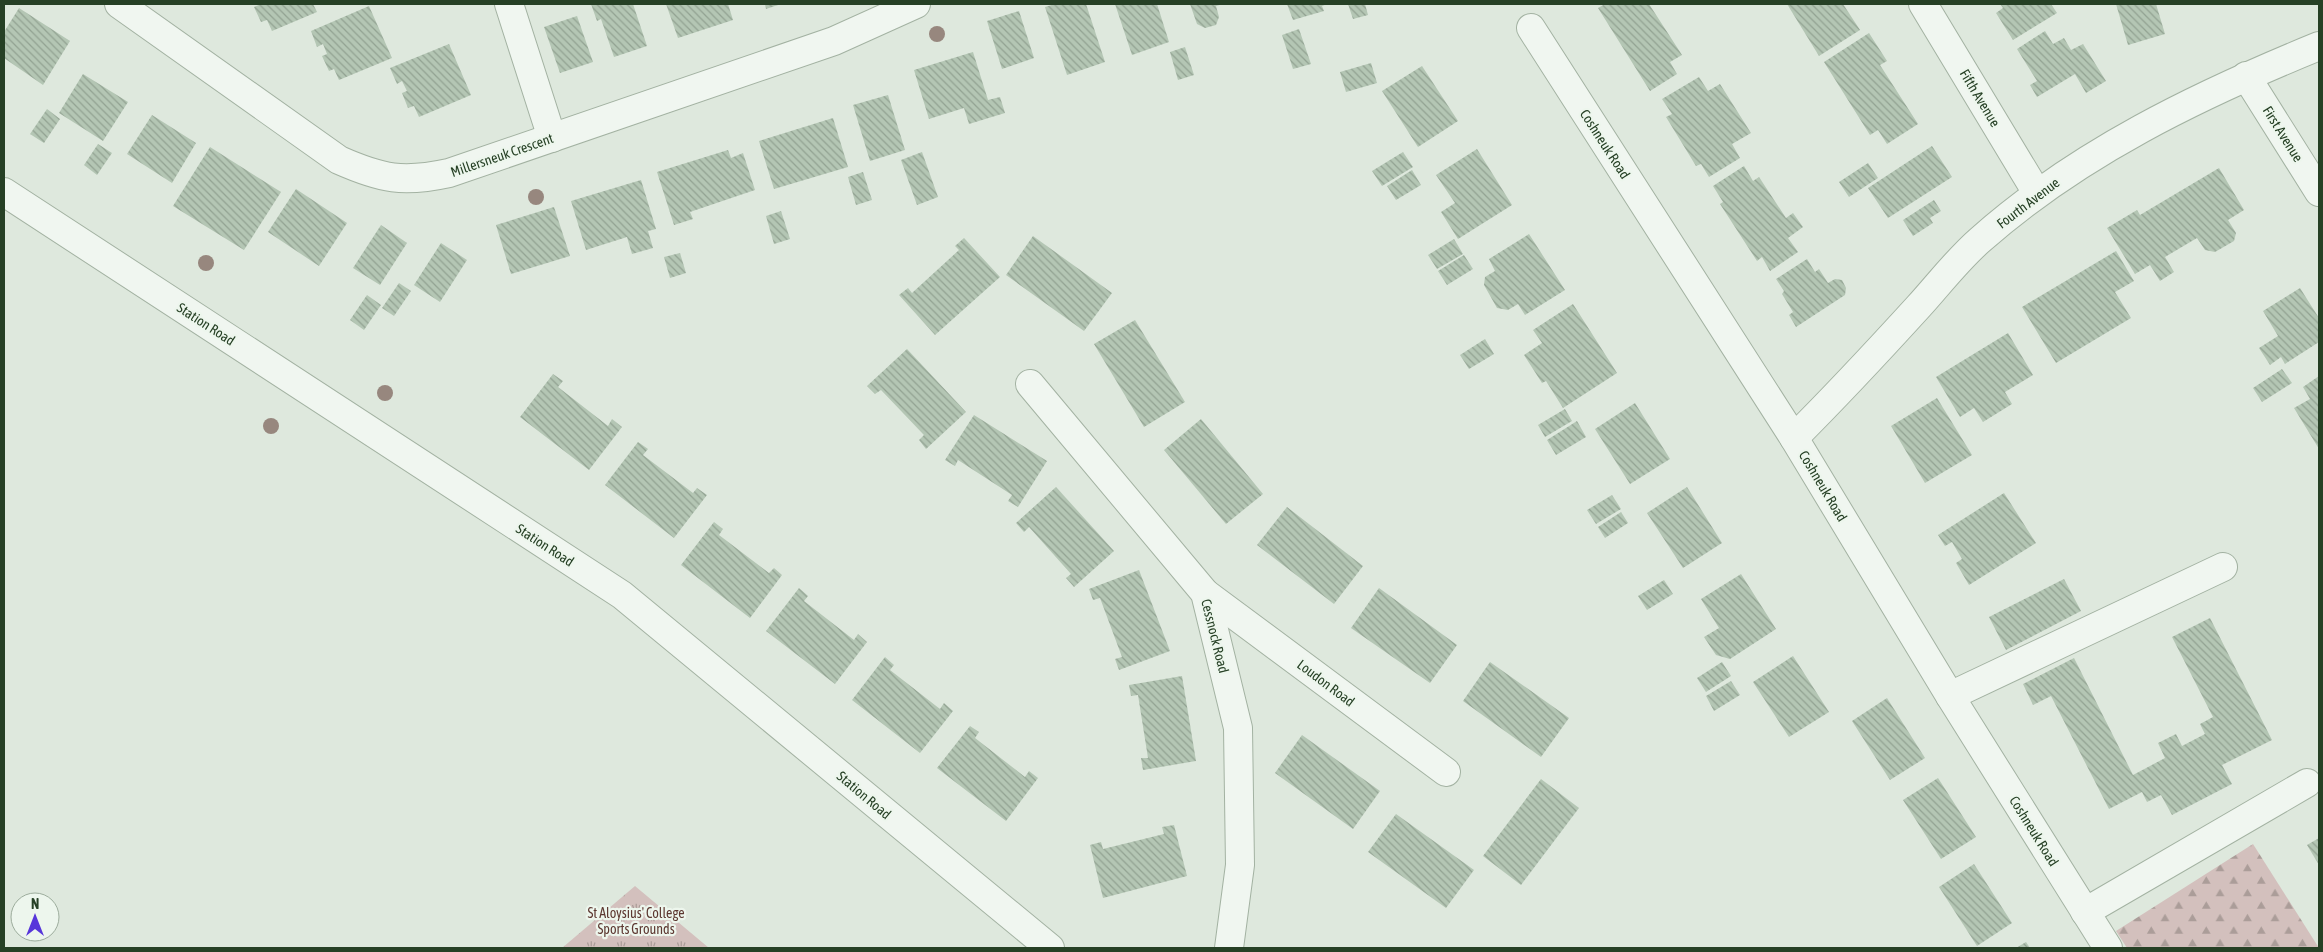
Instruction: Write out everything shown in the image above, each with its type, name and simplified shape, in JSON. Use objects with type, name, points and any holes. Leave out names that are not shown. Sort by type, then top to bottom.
[{"type":"street","name":"Millersneuk Crescent","points":[[119,4],[339,160],[367,172],[396,179],[423,178],[450,173],[834,41],[916,4]]},
{"type":"street","points":[[509,4],[552,138]]},
{"type":"street","name":"Fifth Avenue","points":[[1923,4],[2037,193]]},
{"type":"street","name":"Coshneuk Road","points":[[1531,28],[1794,438],[1950,696],[2108,948]]},
{"type":"street","name":"Fourth Avenue","points":[[1794,438],[1979,241],[2037,193],[2112,145],[2246,76],[2319,46]]},
{"type":"street","name":"First Avenue","points":[[2246,76],[2319,192]]},
{"type":"street","name":"Station Road","points":[[4,192],[622,595],[1050,948]]},
{"type":"street","name":"Cessnock Road","points":[[1030,384],[1205,593],[1238,728],[1240,866],[1229,948]]},
{"type":"street","points":[[1950,696],[2223,567]]},
{"type":"street","name":"Loudon Road","points":[[1205,593],[1446,772]]},
{"type":"street","points":[[2084,912],[2307,782]]},
{"type":"green space","points":[[2253,844],[2319,948],[2127,948],[2116,931]]},
{"type":"green space","name":"St Aloysius' College Sports Grounds","points":[[635,886],[709,948],[562,948]]},
{"type":"building","points":[[261,4],[313,4],[317,12],[272,31],[267,20],[261,22],[254,7]]},
{"type":"building","points":[[591,4],[633,4],[647,46],[614,57],[601,19],[597,21]]},
{"type":"building","points":[[666,4],[728,4],[733,20],[678,38]]},
{"type":"building","points":[[765,4],[781,4],[766,9]]},
{"type":"building","points":[[1055,4],[1086,4],[1105,62],[1067,75],[1045,7]]},
{"type":"building","points":[[1115,4],[1157,4],[1169,42],[1132,55]]},
{"type":"building","points":[[1190,4],[1223,4],[1216,6],[1219,17],[1216,25],[1205,28],[1197,24]]},
{"type":"building","points":[[1287,4],[1327,4],[1322,6],[1324,11],[1293,20]]},
{"type":"building","points":[[1348,4],[1365,4],[1368,15],[1353,19]]},
{"type":"building","points":[[1605,4],[1649,4],[1682,55],[1670,62],[1677,74],[1650,91],[1598,8]]},
{"type":"building","points":[[1787,4],[1843,4],[1860,30],[1819,56]]},
{"type":"building","points":[[2000,4],[2051,4],[2057,13],[2013,40],[1996,13],[2003,8]]},
{"type":"building","points":[[2116,4],[2156,4],[2165,34],[2128,45]]},
{"type":"building","points":[[369,6],[392,58],[339,80],[334,69],[329,71],[322,56],[327,54],[323,44],[317,47],[311,31]]},
{"type":"building","points":[[19,8],[70,41],[43,85],[4,58],[4,32]]},
{"type":"building","points":[[1019,11],[1034,58],[1002,69],[987,21]]},
{"type":"building","points":[[577,16],[593,62],[560,73],[544,27]]},
{"type":"building","points":[[1299,29],[1311,64],[1293,69],[1282,35]]},
{"type":"building","points":[[2045,31],[2053,44],[2064,38],[2071,50],[2083,44],[2106,81],[2086,93],[2075,74],[2037,97],[2030,85],[2037,81],[2017,49]]},
{"type":"building","points":[[1869,33],[1887,61],[1880,65],[1918,124],[1887,144],[1878,130],[1870,135],[1824,62]]},
{"type":"building","points":[[449,44],[471,95],[419,117],[414,106],[408,108],[402,93],[407,91],[402,81],[397,84],[390,68]]},
{"type":"building","points":[[1185,47],[1194,75],[1178,80],[1170,52]]},
{"type":"building","points":[[973,52],[988,100],[1000,97],[1005,113],[969,124],[964,108],[929,119],[914,70]]},
{"type":"building","points":[[1371,63],[1377,83],[1346,92],[1340,72]]},
{"type":"building","points":[[1422,66],[1458,121],[1418,147],[1382,91]]},
{"type":"building","points":[[83,74],[128,102],[103,141],[59,113]]},
{"type":"building","points":[[1699,77],[1708,91],[1720,84],[1751,133],[1732,144],[1740,158],[1709,177],[1701,164],[1696,166],[1666,117],[1672,114],[1662,99]]},
{"type":"building","points":[[888,95],[905,150],[870,161],[853,105]]},
{"type":"building","points":[[47,109],[60,119],[44,143],[30,134]]},
{"type":"building","points":[[152,115],[196,143],[172,183],[127,154]]},
{"type":"building","points":[[833,118],[848,167],[774,189],[759,141]]},
{"type":"building","points":[[98,144],[112,153],[97,175],[84,165]]},
{"type":"building","points":[[1932,146],[1952,177],[1888,218],[1868,188]]},
{"type":"building","points":[[210,147],[281,192],[244,250],[173,206]]},
{"type":"building","points":[[1477,149],[1512,205],[1458,239],[1441,212],[1455,203],[1436,175]]},
{"type":"building","points":[[728,150],[731,158],[743,153],[755,190],[690,212],[693,219],[674,225],[657,172]]},
{"type":"building","points":[[922,152],[938,197],[917,205],[901,160]]},
{"type":"building","points":[[1403,152],[1413,167],[1382,186],[1372,171]]},
{"type":"building","points":[[1868,163],[1878,178],[1849,197],[1839,182]]},
{"type":"building","points":[[1744,166],[1753,181],[1759,177],[1786,218],[1793,213],[1803,227],[1788,238],[1798,252],[1770,271],[1762,257],[1757,261],[1720,204],[1723,202],[1713,186]]},
{"type":"building","points":[[2219,168],[2244,210],[2228,220],[2236,233],[2234,241],[2215,252],[2205,250],[2197,238],[2165,257],[2174,272],[2160,281],[2150,265],[2135,274],[2107,228],[2137,210],[2140,215]]},
{"type":"building","points":[[1412,170],[1421,185],[1396,200],[1387,186]]},
{"type":"building","points":[[863,172],[872,200],[856,205],[848,177]]},
{"type":"building","points":[[641,180],[656,229],[648,231],[653,248],[632,254],[627,237],[586,250],[571,201]]},
{"type":"building","points":[[296,189],[347,223],[319,266],[268,232]]},
{"type":"building","points":[[1934,200],[1941,211],[1930,218],[1933,223],[1913,236],[1903,220]]},
{"type":"building","points":[[554,207],[570,256],[511,274],[496,225]]},
{"type":"building","points":[[781,211],[790,239],[774,244],[766,216]]},
{"type":"building","points":[[381,225],[407,243],[380,285],[353,268]]},
{"type":"building","points":[[1529,234],[1565,290],[1525,315],[1518,304],[1508,310],[1497,308],[1484,285],[1485,277],[1495,271],[1489,259]]},
{"type":"building","points":[[1033,236],[1112,293],[1084,331],[1006,275]]},
{"type":"building","points":[[964,238],[1000,277],[935,335],[899,295],[908,288],[912,293],[959,250],[955,246]]},
{"type":"building","points":[[1454,239],[1463,254],[1437,269],[1428,255]]},
{"type":"building","points":[[441,243],[467,260],[440,302],[414,285]]},
{"type":"building","points":[[2116,251],[2134,281],[2115,292],[2131,318],[2056,363],[2022,307]]},
{"type":"building","points":[[680,253],[686,273],[670,278],[664,257]]},
{"type":"building","points":[[1464,255],[1473,269],[1447,285],[1438,271]]},
{"type":"building","points":[[1807,259],[1815,272],[1819,269],[1828,283],[1835,279],[1842,280],[1846,288],[1845,295],[1796,327],[1789,315],[1793,312],[1782,294],[1784,291],[1776,279]]},
{"type":"building","points":[[399,283],[411,291],[394,316],[382,308]]},
{"type":"building","points":[[2300,288],[2319,318],[2319,342],[2285,364],[2281,357],[2270,365],[2259,348],[2278,336],[2263,311]]},
{"type":"building","points":[[367,295],[381,305],[364,330],[350,320]]},
{"type":"building","points":[[1573,304],[1617,373],[1563,408],[1546,381],[1542,383],[1524,355],[1542,343],[1533,330]]},
{"type":"building","points":[[1135,320],[1185,402],[1144,427],[1094,344]]},
{"type":"building","points":[[2008,333],[2033,375],[2005,392],[2012,404],[1983,422],[1974,408],[1960,417],[1936,377]]},
{"type":"building","points":[[1485,339],[1494,354],[1469,369],[1460,355]]},
{"type":"building","points":[[907,349],[966,412],[926,449],[919,440],[924,435],[881,390],[875,394],[867,386]]},
{"type":"building","points":[[2282,369],[2292,383],[2262,402],[2253,388]]},
{"type":"building","points":[[553,374],[563,381],[558,387],[608,426],[612,419],[622,427],[589,470],[520,417]]},
{"type":"building","points":[[2319,376],[2319,449],[2294,408],[2310,399],[2303,387]]},
{"type":"building","points":[[1937,398],[1972,455],[1925,483],[1891,426]]},
{"type":"building","points":[[1635,403],[1670,459],[1630,484],[1595,429]]},
{"type":"building","points":[[1565,409],[1572,421],[1545,437],[1538,425]]},
{"type":"building","points":[[974,415],[1047,461],[1018,507],[1008,501],[1012,495],[958,460],[955,466],[945,460]]},
{"type":"building","points":[[1201,419],[1263,494],[1226,524],[1164,450]]},
{"type":"building","points":[[1577,421],[1586,437],[1556,455],[1547,440]]},
{"type":"building","points":[[638,442],[648,449],[643,455],[693,493],[697,488],[707,495],[674,538],[605,485]]},
{"type":"building","points":[[1056,487],[1114,551],[1074,587],[1066,578],[1071,574],[1029,527],[1024,532],[1016,523]]},
{"type":"building","points":[[1687,487],[1722,543],[1683,568],[1647,513]]},
{"type":"building","points":[[2004,493],[2036,543],[1969,585],[1956,563],[1962,559],[1952,542],[1945,546],[1938,535]]},
{"type":"building","points":[[1612,495],[1621,509],[1596,524],[1587,510]]},
{"type":"building","points":[[1287,507],[1363,566],[1334,604],[1257,545]]},
{"type":"building","points":[[1621,512],[1628,523],[1605,538],[1598,527]]},
{"type":"building","points":[[714,522],[723,529],[719,535],[769,573],[774,568],[782,575],[750,618],[681,565]]},
{"type":"building","points":[[1139,570],[1170,651],[1119,670],[1115,659],[1122,657],[1100,598],[1093,600],[1089,589]]},
{"type":"building","points":[[1741,574],[1776,629],[1730,659],[1716,655],[1704,637],[1719,628],[1701,599]]},
{"type":"building","points":[[2064,579],[2081,611],[2006,650],[1989,617]]},
{"type":"building","points":[[1664,580],[1673,594],[1647,610],[1638,596]]},
{"type":"building","points":[[799,588],[808,596],[804,601],[854,640],[858,634],[867,642],[835,684],[766,631]]},
{"type":"building","points":[[1379,588],[1457,645],[1430,683],[1351,628]]},
{"type":"building","points":[[2210,618],[2272,740],[2222,765],[2232,784],[2172,815],[2161,795],[2147,802],[2142,792],[2109,809],[2051,696],[2033,705],[2023,684],[2074,658],[2133,775],[2165,758],[2158,743],[2176,734],[2182,746],[2205,734],[2200,724],[2213,717],[2172,637]]},
{"type":"building","points":[[1793,656],[1829,712],[1789,737],[1753,682]]},
{"type":"building","points":[[885,657],[894,665],[890,670],[940,709],[944,703],[953,711],[920,753],[852,700]]},
{"type":"building","points":[[1490,662],[1569,718],[1541,757],[1463,701]]},
{"type":"building","points":[[1722,662],[1731,676],[1706,692],[1697,678]]},
{"type":"building","points":[[1182,676],[1196,761],[1143,770],[1141,758],[1148,758],[1138,695],[1131,696],[1129,685]]},
{"type":"building","points":[[1731,681],[1740,695],[1714,711],[1706,696]]},
{"type":"building","points":[[1887,698],[1925,758],[1890,780],[1852,721]]},
{"type":"building","points":[[970,726],[979,732],[975,738],[1025,777],[1029,771],[1038,778],[1006,821],[937,768]]},
{"type":"building","points":[[1302,735],[1380,791],[1353,829],[1275,773]]},
{"type":"building","points":[[1938,778],[1976,837],[1941,859],[1903,800]]},
{"type":"building","points":[[1541,779],[1579,808],[1521,885],[1483,856]]},
{"type":"building","points":[[1396,814],[1474,870],[1446,908],[1368,852]]},
{"type":"building","points":[[1174,825],[1187,876],[1103,898],[1090,845],[1101,842],[1103,849],[1164,834],[1162,827]]},
{"type":"building","points":[[2319,838],[2319,865],[2307,845]]},
{"type":"building","points":[[1974,864],[2012,923],[1977,946],[1939,887]]},
{"type":"building","points":[[2026,942],[2030,948],[2016,948]]}]
